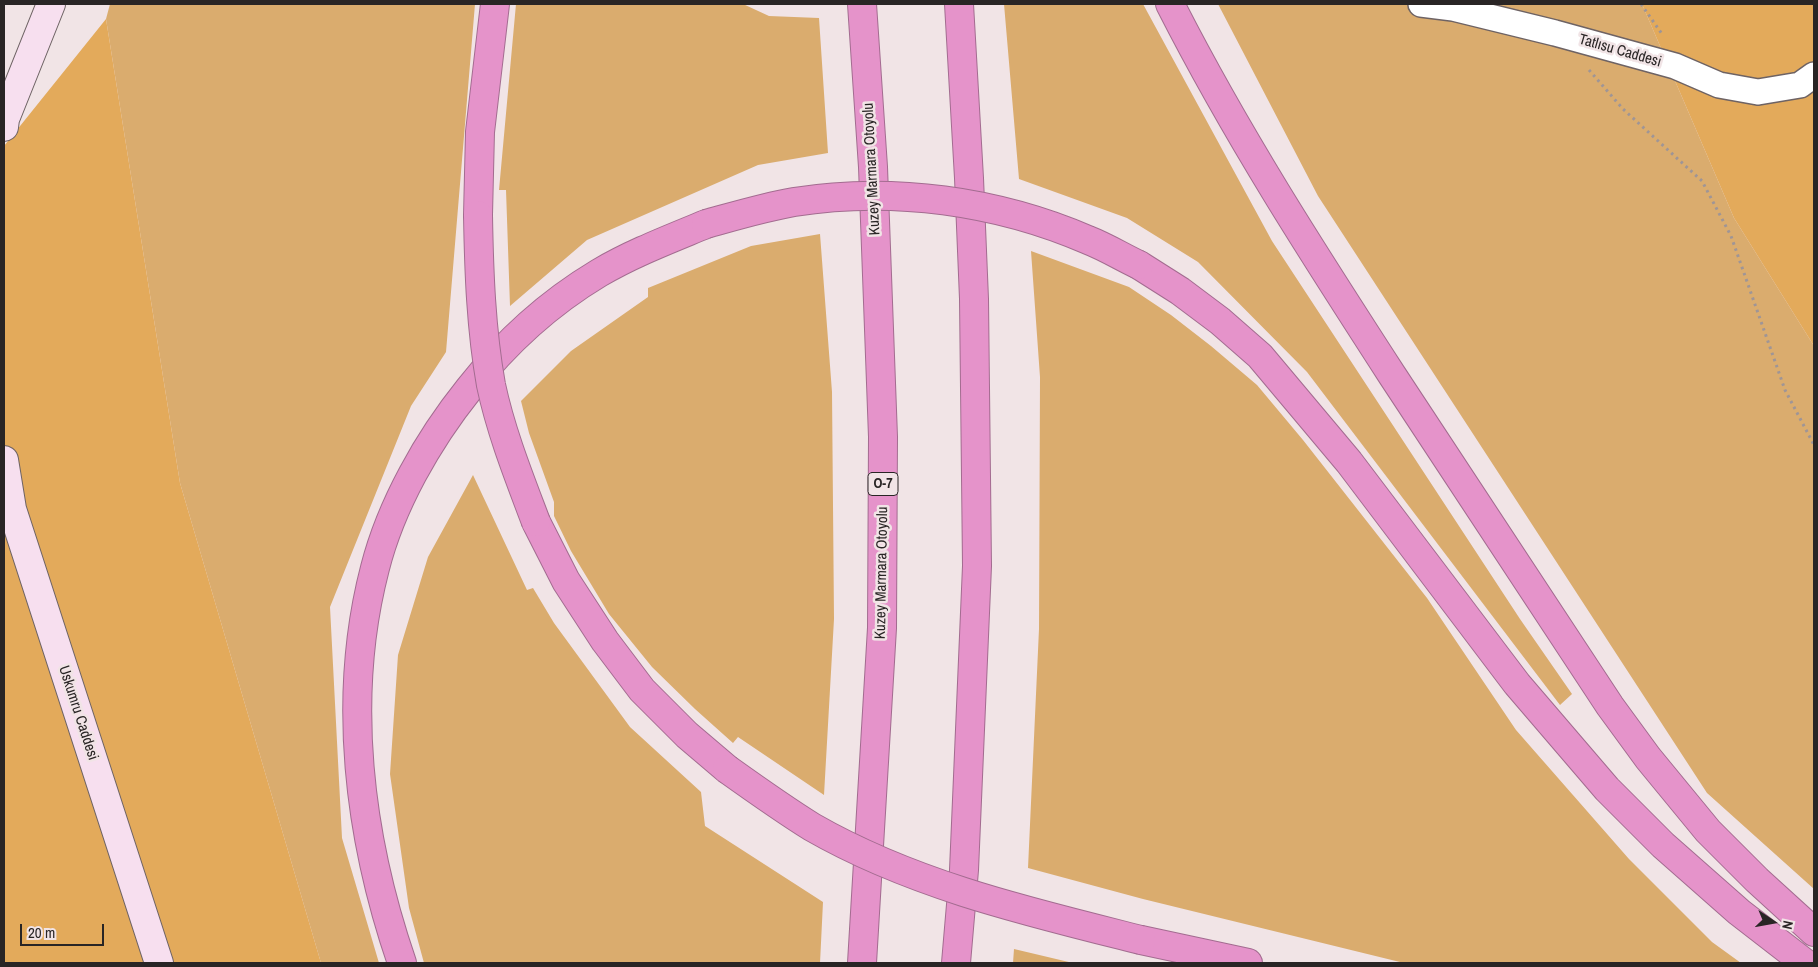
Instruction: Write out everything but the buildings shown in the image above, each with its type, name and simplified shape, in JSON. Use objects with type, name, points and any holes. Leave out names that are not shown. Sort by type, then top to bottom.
[{"type":"highway","points":[[495,4],[480,132],[478,215],[479,279],[486,349],[492,385],[501,423],[517,473],[536,522],[566,581],[605,641],[642,690],[687,735],[727,769],[812,827],[858,850],[904,870],[1024,911],[1141,940],[1248,963]]},
{"type":"highway","name":"Kuzey Marmara Otoyolu","points":[[862,4],[873,167],[883,437],[882,628],[862,963]]},
{"type":"highway","points":[[956,963],[964,870],[978,566],[973,290],[959,4]]},
{"type":"highway","points":[[1170,4],[1238,131],[1309,247],[1610,706],[1648,758],[1708,831],[1757,880],[1814,932]]},
{"type":"highway","points":[[402,963],[382,898],[359,769],[358,670],[363,624],[375,566],[396,508],[424,453],[455,406],[485,369],[516,336],[557,301],[600,272],[656,244],[706,224],[743,213],[795,202],[848,196],[938,200],[980,206],[1028,219],[1088,240],[1139,265],[1220,321],[1260,356],[1349,462],[1516,684],[1607,789],[1663,845],[1732,906],[1805,963]]},
{"type":"main road","points":[[4,127],[5,119],[51,4]]},
{"type":"main road","name":"Uskumru Caddesi","points":[[4,460],[12,509],[159,963]]},
{"type":"street","name":"Tatlısu Caddesi","points":[[1421,4],[1453,8],[1555,32],[1675,66],[1719,85],[1758,92],[1800,85],[1814,75]]},
{"type":"path","points":[[1586,67],[1623,109],[1702,181],[1731,236],[1785,390],[1814,445]]},
{"type":"shaded area","points":[[110,4],[475,4],[446,352],[411,406],[330,607],[342,838],[379,963],[321,963],[180,483],[106,19]]},
{"type":"shaded area","points":[[516,4],[743,4],[769,16],[819,18],[828,153],[758,165],[587,240],[510,306],[506,190],[499,190]]},
{"type":"shaded area","points":[[1004,4],[1143,4],[1272,241],[1520,619],[1572,694],[1560,705],[1307,372],[1198,262],[1127,218],[1019,179]]},
{"type":"shaded area","points":[[1218,4],[1642,4],[1734,218],[1814,346],[1814,889],[1707,793],[1318,196]]},
{"type":"shaded area","points":[[1642,4],[1814,4],[1814,346],[1734,218]]},
{"type":"shaded area","points":[[106,19],[180,483],[321,963],[4,963],[4,146]]},
{"type":"shaded area","points":[[820,234],[832,392],[834,619],[824,795],[738,737],[733,743],[652,667],[609,614],[571,551],[554,516],[554,502],[529,433],[521,401],[571,351],[648,297],[648,288],[751,246]]},
{"type":"shaded area","points":[[1031,251],[1129,287],[1171,315],[1257,385],[1303,440],[1427,598],[1516,730],[1629,859],[1712,942],[1741,963],[1404,963],[1143,899],[1028,868],[1039,629],[1040,377]]},
{"type":"shaded area","points":[[473,475],[527,590],[533,588],[554,623],[630,727],[701,792],[705,826],[823,902],[820,963],[424,963],[409,908],[390,774],[398,655],[428,557]]},
{"type":"shaded area","points":[[1014,949],[1073,963],[1013,963]]}]
